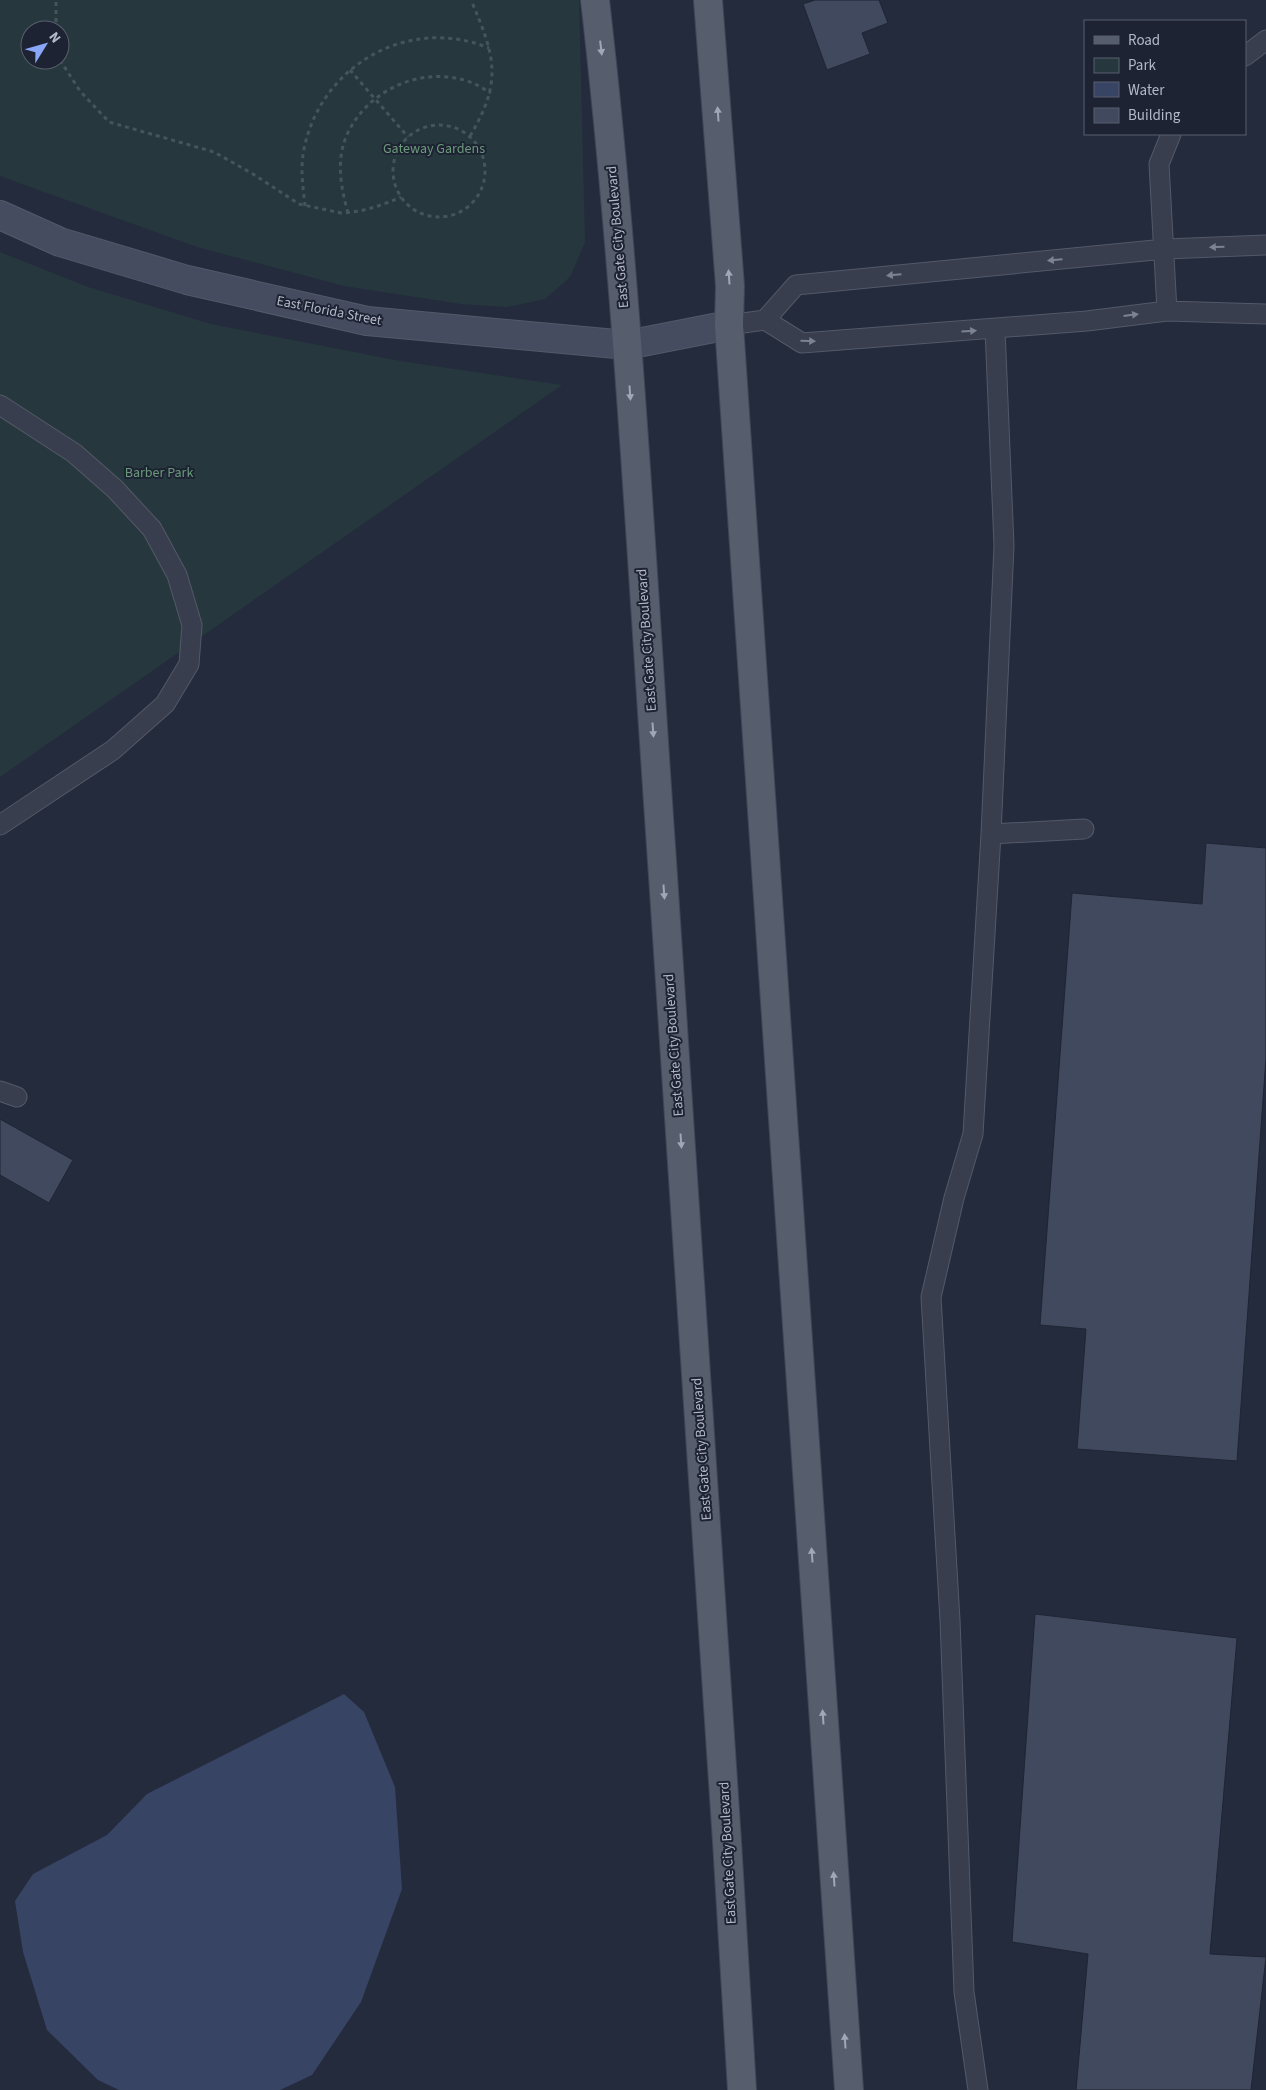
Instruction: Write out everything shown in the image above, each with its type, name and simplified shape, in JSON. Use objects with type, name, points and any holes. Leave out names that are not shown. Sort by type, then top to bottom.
[{"type":"main road","name":"East Gate City Boulevard","points":[[595,0],[606,94],[627,344],[722,1749],[742,2090]]},
{"type":"main road","points":[[708,0],[730,286],[729,325],[849,2090]]},
{"type":"main road","name":"East Florida Street","points":[[0,216],[60,242],[186,280],[367,320],[627,344],[729,325]]},
{"type":"lane","points":[[1246,55],[1266,40]]},
{"type":"lane","points":[[1167,311],[1159,164],[1171,135]]},
{"type":"lane","points":[[765,320],[796,285],[1165,249],[1266,245]]},
{"type":"lane","points":[[729,325],[765,320],[802,343],[1087,321],[1167,311],[1266,314]]},
{"type":"lane","points":[[978,2090],[964,1992],[950,1620],[931,1297],[954,1198],[973,1134],[991,834],[1004,546],[995,329]]},
{"type":"lane","points":[[0,405],[74,453],[114,489],[152,529],[177,575],[192,625],[188,664],[165,704],[113,750],[0,825]]},
{"type":"lane","points":[[991,834],[1084,829]]},
{"type":"path","points":[[56,0],[56,20]]},
{"type":"path","points":[[470,136],[479,121],[491,93],[493,68],[489,48],[471,0]]},
{"type":"path","points":[[305,206],[302,168],[309,128],[329,91],[359,62],[392,45],[412,40],[453,38],[471,41],[489,48]]},
{"type":"path","points":[[66,70],[80,91],[109,122],[140,132],[188,143],[214,152],[253,174],[299,204],[348,213],[371,210],[401,197]]},
{"type":"path","points":[[350,70],[408,137]]},
{"type":"path","points":[[348,213],[341,184],[342,151],[346,137],[362,111],[374,99],[389,89],[421,78],[458,78],[474,83],[491,93]]},
{"type":"path","points":[[443,124],[458,128],[470,136],[480,149],[485,164],[485,179],[479,194],[470,206],[456,214],[441,217],[426,216],[412,208],[401,197],[394,184],[392,168],[396,154],[408,137],[414,131],[428,125],[443,124]]},
{"type":"green space","name":"Gateway Gardens","points":[[0,0],[579,0],[585,242],[570,277],[545,299],[507,307],[461,304],[344,286],[197,247],[0,176]]},
{"type":"green space","name":"Barber Park","points":[[0,252],[88,287],[211,324],[400,361],[562,385],[0,777]]},
{"type":"water","points":[[344,1694],[364,1712],[395,1787],[402,1889],[361,2002],[312,2075],[280,2090],[119,2090],[98,2080],[47,2030],[23,1952],[15,1901],[33,1874],[107,1835],[147,1794]]},
{"type":"building","points":[[815,0],[879,0],[888,23],[862,33],[870,54],[827,70],[803,4]]},
{"type":"building","points":[[1206,843],[1266,848],[1266,1058],[1237,1461],[1077,1449],[1086,1329],[1040,1325],[1072,893],[1202,904]]},
{"type":"building","points":[[0,1119],[73,1160],[49,1203],[0,1175]]},
{"type":"building","points":[[1035,1614],[1237,1638],[1210,1954],[1266,1957],[1251,2090],[1076,2090],[1088,1954],[1012,1942]]}]
